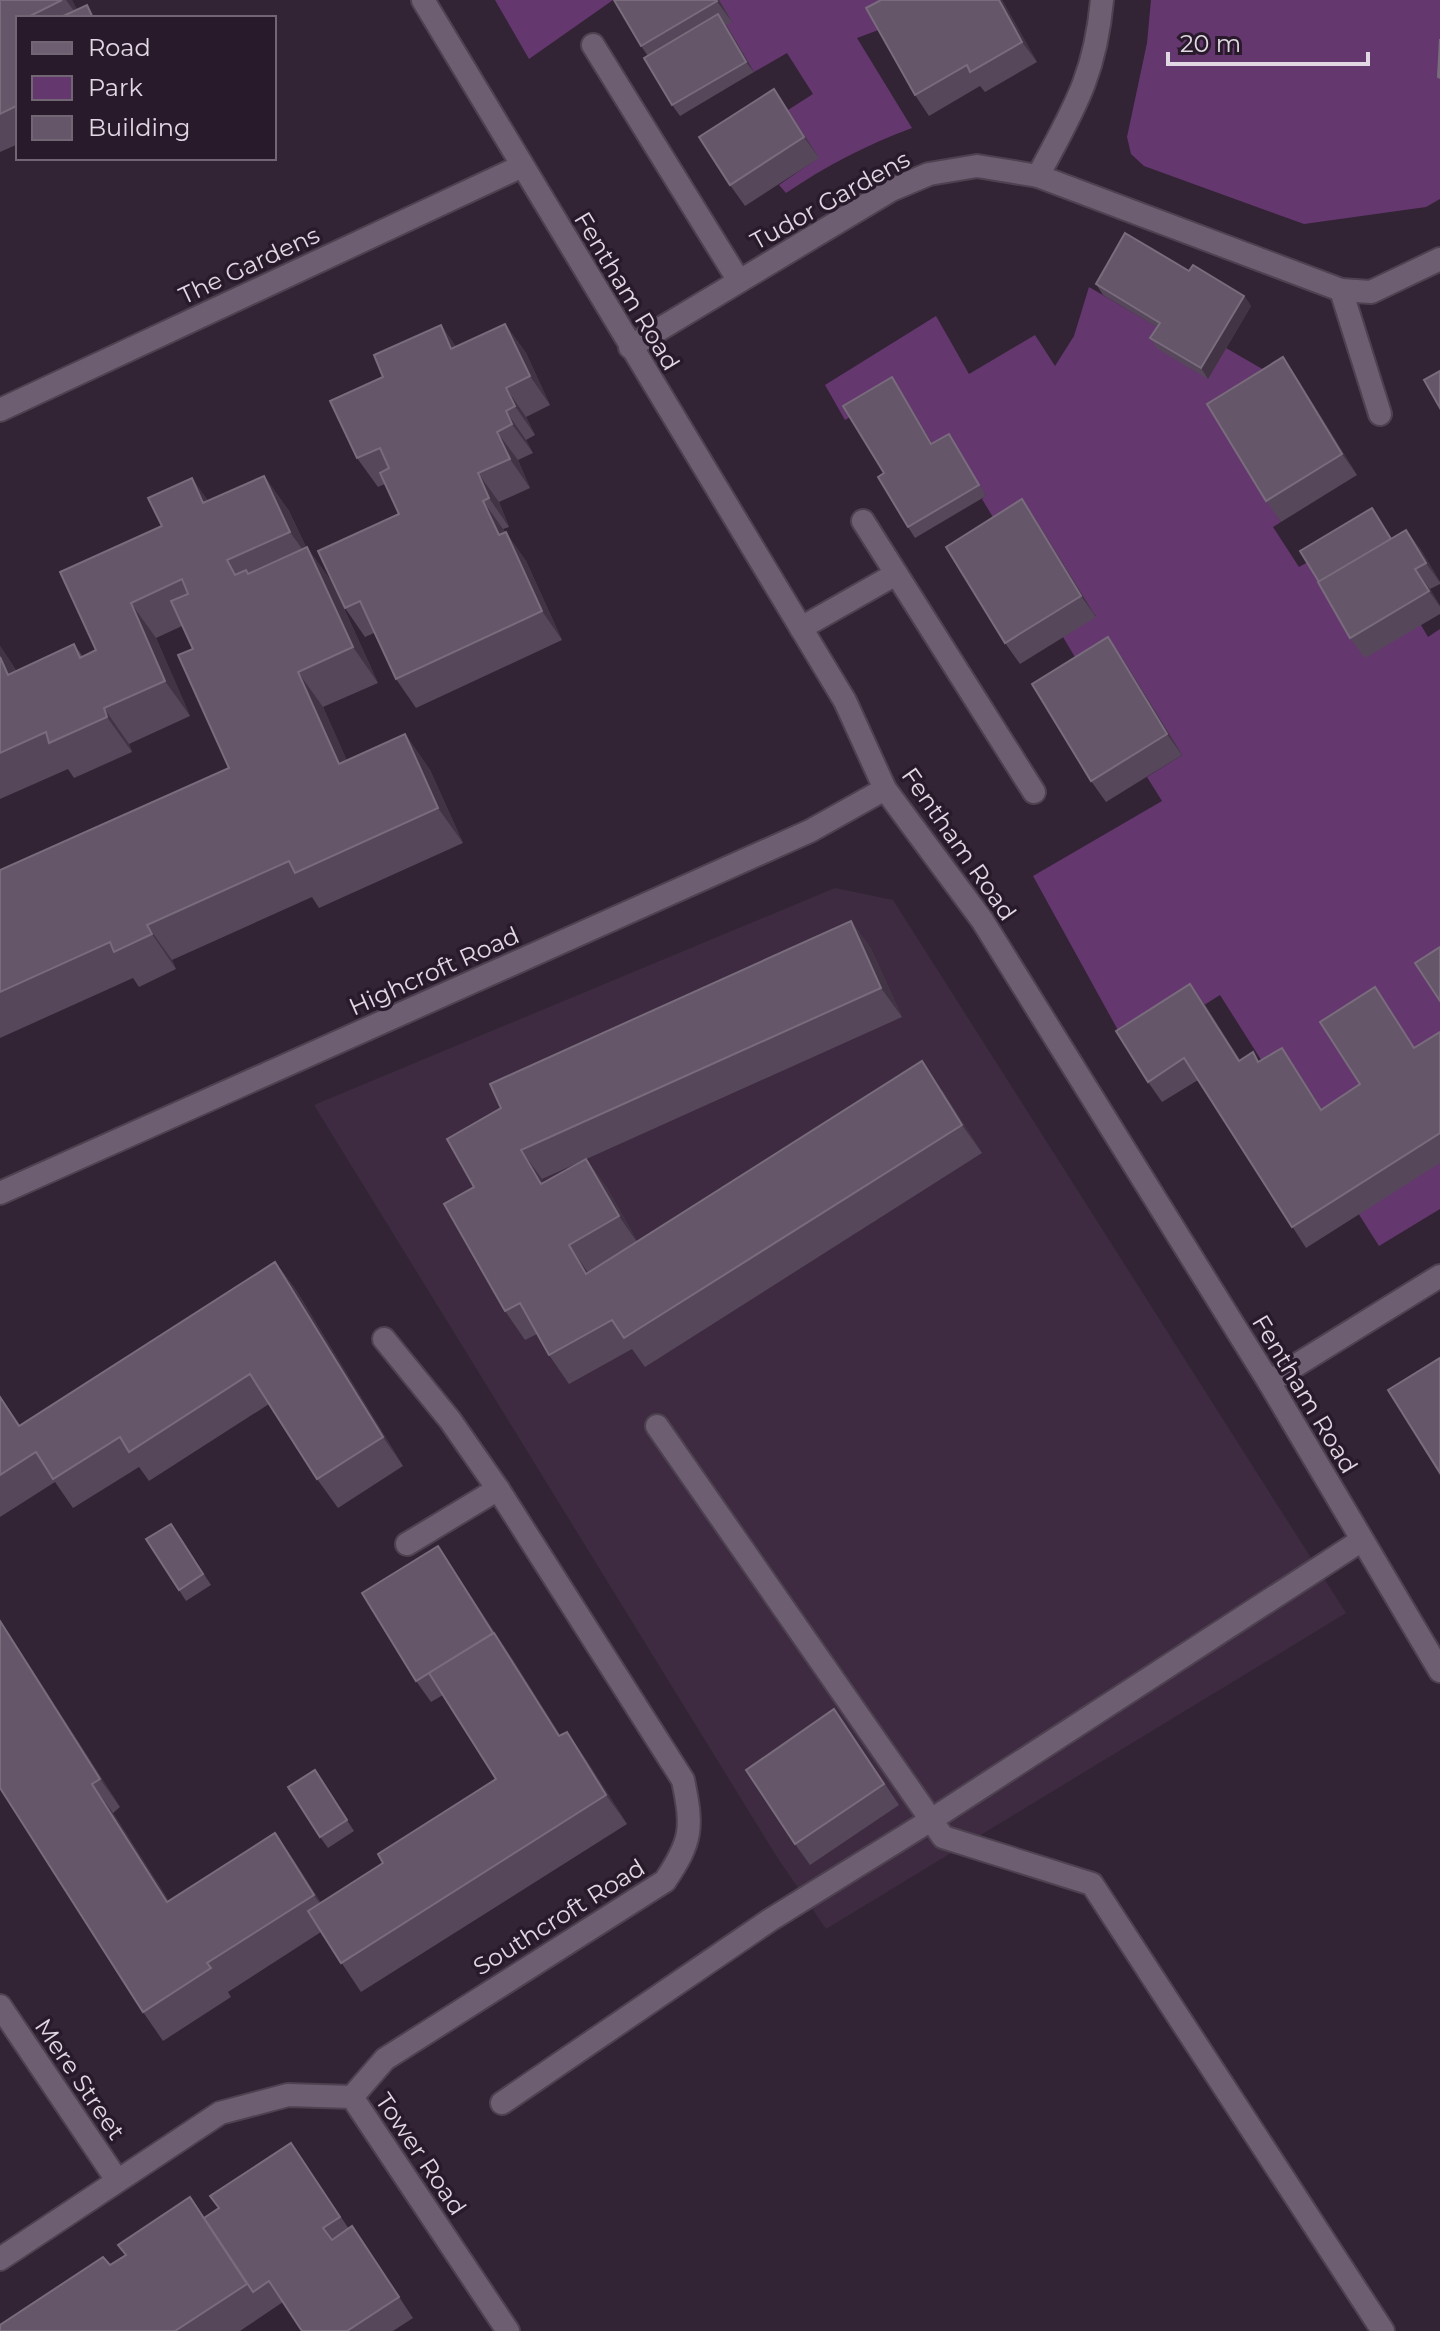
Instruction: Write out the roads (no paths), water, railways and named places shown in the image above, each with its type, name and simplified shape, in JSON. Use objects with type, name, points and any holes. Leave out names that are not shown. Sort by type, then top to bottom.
[{"type":"street","name":"Fentham Road","points":[[423,0],[520,167],[845,701],[885,789],[982,920],[1269,1382],[1440,1671]]},
{"type":"street","points":[[1038,176],[1085,89],[1098,48],[1102,0]]},
{"type":"street","points":[[593,45],[739,281]]},
{"type":"street","name":"Tudor Gardens","points":[[630,347],[891,190],[929,174],[977,166],[1038,176],[1341,290],[1371,292],[1440,259]]},
{"type":"street","name":"The Gardens","points":[[0,410],[520,167]]},
{"type":"street","points":[[1341,290],[1380,414]]},
{"type":"street","points":[[863,521],[1034,792]]},
{"type":"street","points":[[801,628],[896,574]]},
{"type":"street","name":"Highcroft Road","points":[[0,1193],[810,831],[885,789]]},
{"type":"street","points":[[1269,1382],[1440,1276]]},
{"type":"street","name":"Southcroft Road","points":[[352,2097],[385,2059],[665,1881],[687,1849],[690,1812],[683,1780],[498,1489],[450,1420],[384,1339]]},
{"type":"street","points":[[657,1426],[943,1837],[1092,1884],[1383,2331]]},
{"type":"street","points":[[407,1544],[498,1489]]},
{"type":"street","points":[[502,2103],[770,1920],[931,1820],[1362,1540]]},
{"type":"street","name":"Mere Street","points":[[0,2006],[117,2180]]},
{"type":"street","name":"Tower Road","points":[[0,2259],[220,2113],[288,2095],[352,2097],[508,2331]]}]
